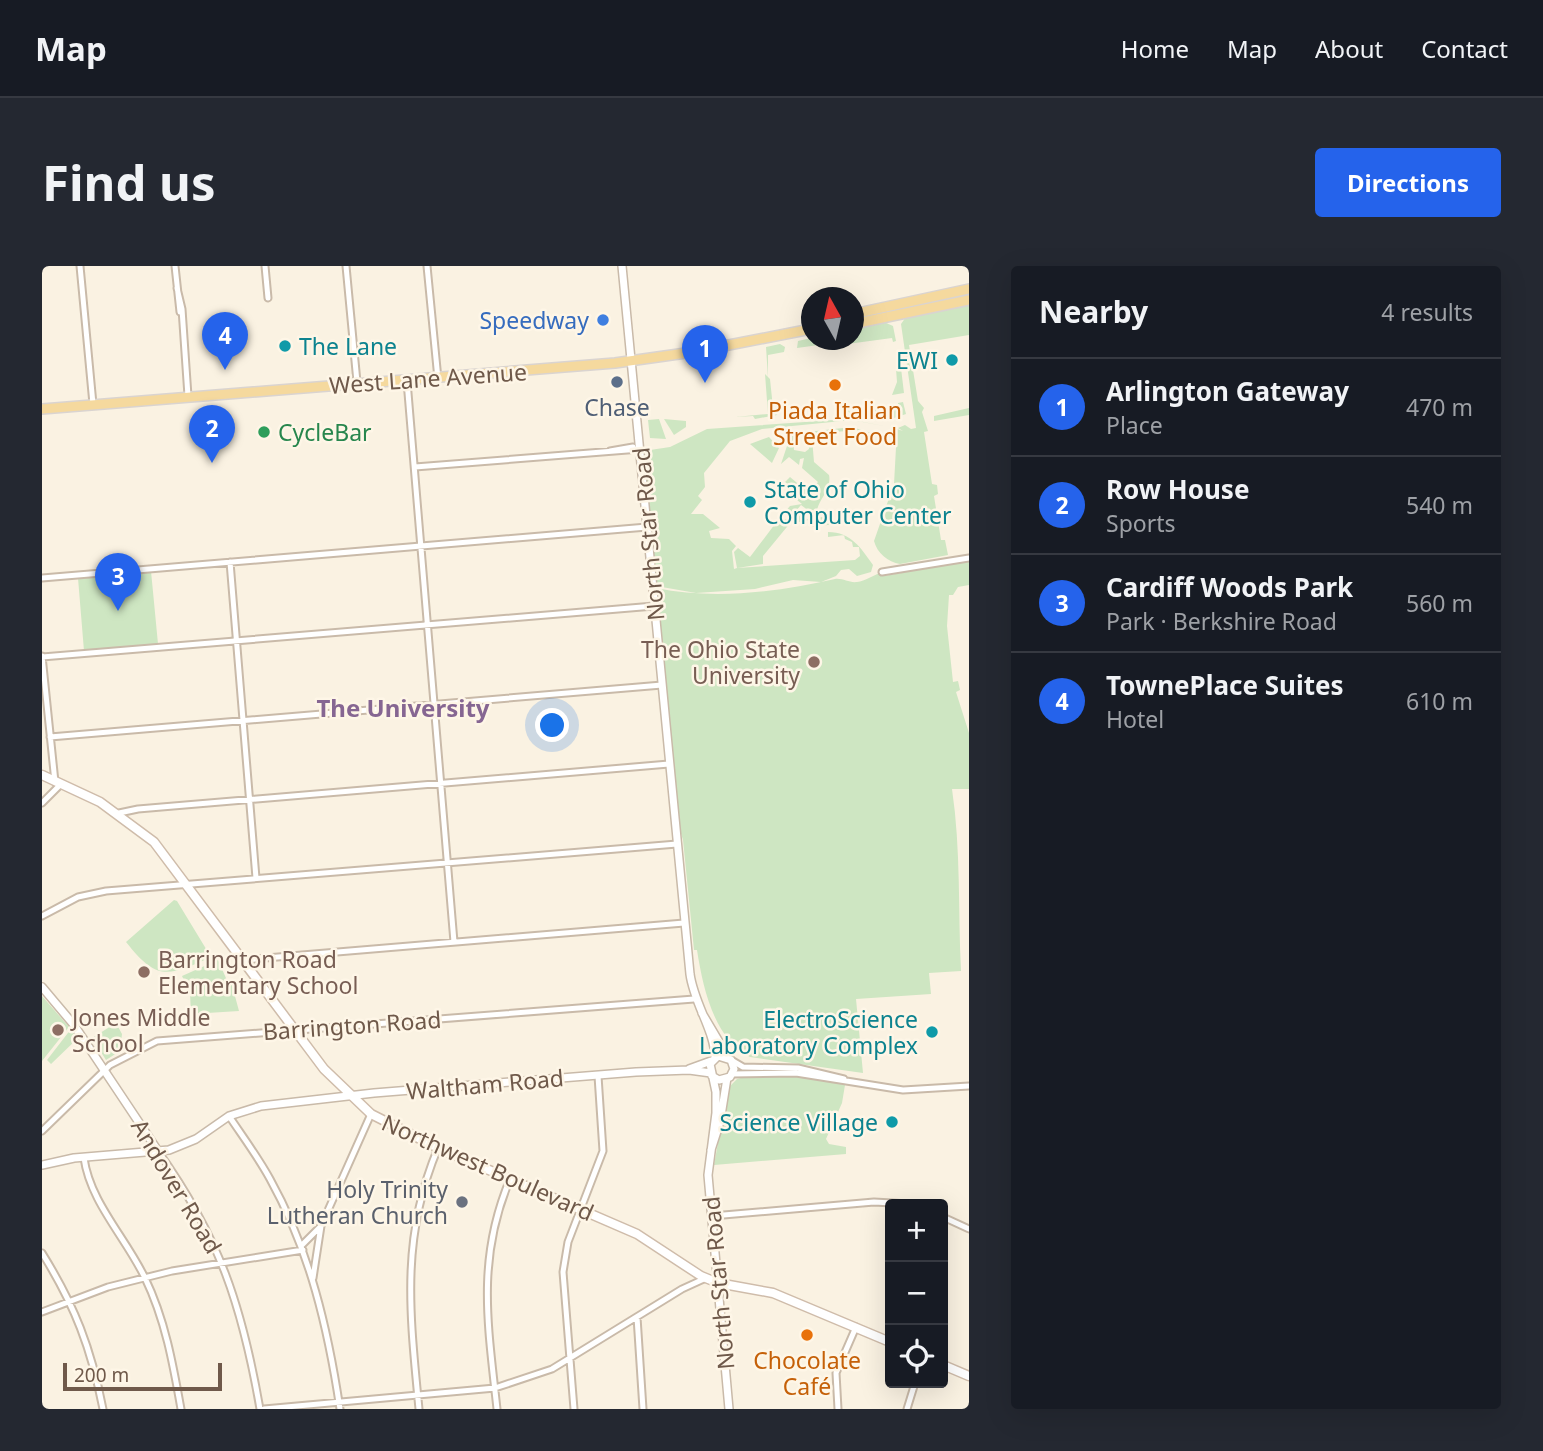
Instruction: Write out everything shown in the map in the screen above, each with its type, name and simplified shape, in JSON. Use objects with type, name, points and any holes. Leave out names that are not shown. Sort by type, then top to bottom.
[{"type":"main road","points":[[864,312],[969,289]]},
{"type":"main road","points":[[864,322],[969,300]]},
{"type":"main road","name":"West Lane Avenue","points":[[42,409],[357,382],[438,379],[632,361],[801,331]]},
{"type":"main road","name":"Northwest Boulevard","points":[[42,775],[119,813],[154,842],[324,1069],[371,1114],[438,1148],[637,1234],[706,1278],[718,1283],[773,1293],[885,1340]]},
{"type":"main road","points":[[948,1367],[969,1376]]},
{"type":"street","points":[[80,266],[93,404]]},
{"type":"street","points":[[175,266],[188,396]]},
{"type":"street","points":[[265,266],[268,298]]},
{"type":"street","points":[[346,266],[357,382]]},
{"type":"street","points":[[427,266],[438,379]]},
{"type":"street","name":"North Star Road","points":[[622,266],[684,923],[694,999],[714,1042],[713,1059]]},
{"type":"street","points":[[407,380],[454,942]]},
{"type":"street","points":[[415,467],[640,448]]},
{"type":"street","points":[[42,578],[647,527]]},
{"type":"street","points":[[882,572],[969,558]]},
{"type":"street","points":[[230,562],[256,878]]},
{"type":"street","points":[[42,803],[58,783],[50,737],[42,656],[654,606]]},
{"type":"street","points":[[50,737],[662,685]]},
{"type":"street","points":[[119,813],[249,799],[669,764]]},
{"type":"street","points":[[42,916],[70,900],[91,893],[677,844]]},
{"type":"street","points":[[243,960],[684,923]]},
{"type":"street","name":"Andover Road","points":[[42,987],[59,1004],[194,1205],[223,1263],[243,1321],[262,1409]]},
{"type":"street","name":"Barrington Road","points":[[42,1131],[104,1069],[136,1049],[157,1041],[694,999]]},
{"type":"street","name":"North Star Road","points":[[699,1010],[709,1021],[729,1058]]},
{"type":"street","points":[[729,1058],[734,1067],[730,1076]]},
{"type":"street","points":[[850,1081],[798,1068],[744,1067],[729,1058],[713,1059],[712,1075],[719,1080],[730,1076],[778,1071],[904,1090],[969,1086]]},
{"type":"street","name":"Waltham Road","points":[[689,1070],[713,1059]]},
{"type":"street","name":"Waltham Road","points":[[42,1165],[84,1157],[158,1152],[187,1144],[229,1116],[261,1106],[598,1076],[689,1070],[712,1075]]},
{"type":"street","name":"North Star Road","points":[[712,1075],[716,1113],[708,1157],[729,1409]]},
{"type":"street","points":[[574,1409],[563,1272],[568,1242],[603,1151],[598,1076]]},
{"type":"street","name":"North Star Road","points":[[708,1157],[720,1122],[730,1076]]},
{"type":"street","points":[[313,1279],[321,1226],[371,1114]]},
{"type":"street","points":[[229,1116],[270,1180],[302,1248],[313,1279],[339,1405]]},
{"type":"street","points":[[419,1409],[409,1272],[415,1220],[438,1148]]},
{"type":"street","points":[[84,1157],[94,1193],[145,1277],[167,1337],[181,1409]]},
{"type":"street","points":[[497,1409],[487,1307],[487,1261],[490,1237],[510,1179]]},
{"type":"street","points":[[712,1216],[885,1202]]},
{"type":"street","points":[[948,1219],[969,1229]]},
{"type":"street","points":[[42,1312],[145,1277],[302,1248],[321,1226]]},
{"type":"street","points":[[42,1253],[70,1301],[92,1356],[103,1409]]},
{"type":"street","points":[[262,1409],[339,1405],[495,1388],[532,1378],[569,1360],[706,1278]]},
{"type":"street","points":[[637,1317],[643,1409]]},
{"type":"street","points":[[838,1409],[836,1373],[856,1327]]},
{"type":"street","points":[[906,1409],[913,1388]]},
{"type":"green space","points":[[969,303],[969,335],[909,345],[918,401],[924,408],[922,412],[928,431],[924,432],[932,484],[937,485],[938,494],[934,496],[941,540],[945,540],[948,555],[896,563],[880,553],[874,541],[894,484],[897,429],[903,431],[898,428],[905,425],[911,429],[916,428],[901,324],[906,317]]},
{"type":"green space","points":[[884,322],[893,326],[896,341],[893,342],[892,338],[864,342],[864,326]]},
{"type":"green space","points":[[780,344],[785,347],[784,352],[768,355],[768,378],[766,347]]},
{"type":"green space","points":[[901,368],[904,393],[892,395],[897,382],[896,369]]},
{"type":"green space","points":[[765,374],[770,379],[773,408],[778,410],[777,415],[755,419],[753,416],[735,417],[768,414]]},
{"type":"green space","points":[[903,402],[906,414],[891,419],[847,411],[891,408],[891,404],[898,406],[898,403]]},
{"type":"green space","points":[[969,408],[969,415],[934,421],[934,416]]},
{"type":"green space","points":[[659,419],[666,439],[650,438],[648,420]]},
{"type":"green space","points":[[664,419],[686,421],[686,427],[674,435]]},
{"type":"green space","points":[[848,419],[889,427],[852,420],[762,429],[730,441],[704,473],[705,487],[698,496],[702,500],[691,514],[703,514],[720,528],[709,531],[711,538],[729,539],[736,546],[732,551],[734,569],[855,560],[860,556],[859,547],[853,547],[852,542],[845,539],[844,535],[860,547],[873,565],[871,572],[857,576],[849,569],[841,570],[836,576],[821,582],[793,580],[755,589],[696,593],[656,586],[645,457],[648,472],[650,450],[670,447],[707,429]]},
{"type":"green space","points":[[852,427],[862,430],[817,433],[812,438],[814,462],[829,475],[827,489],[817,510],[809,511],[801,505],[795,512],[784,513],[790,506],[802,504],[786,491],[790,486],[785,482],[790,477],[809,493],[818,482],[802,468],[804,458],[800,459],[799,465],[789,457],[781,464],[791,434],[797,436],[793,440],[794,450],[805,452],[809,449],[808,439],[803,437],[807,432]]},
{"type":"green space","points":[[769,437],[779,448],[772,463],[750,444]]},
{"type":"green space","points":[[802,514],[807,519],[823,517],[823,522],[831,520],[835,524],[813,527],[811,524],[815,519],[799,522],[798,517]]},
{"type":"green space","points":[[788,519],[791,522],[763,556],[763,564],[737,568],[734,552],[738,548],[750,557],[778,520]]},
{"type":"green space","points":[[828,532],[836,533],[844,535],[828,537]]},
{"type":"green space","points":[[969,561],[969,585],[958,587],[953,595],[949,595],[947,626],[953,682],[958,681],[960,690],[956,692],[969,733],[969,789],[952,789],[958,857],[961,971],[929,973],[931,994],[856,999],[863,1073],[750,1057],[727,1038],[719,1025],[707,996],[697,950],[694,950],[656,588],[678,592],[746,593],[792,588],[835,579],[857,582],[882,572],[884,576]]},
{"type":"green space","points":[[151,571],[158,644],[84,651],[78,578]]},
{"type":"green space","points":[[174,900],[211,957],[184,969],[164,972],[146,964],[126,942]]},
{"type":"green space","points":[[218,960],[229,985],[232,985],[239,1011],[191,1014],[190,993],[182,976]]},
{"type":"green space","points":[[42,996],[69,1027],[42,1061]]},
{"type":"green space","points":[[116,1023],[122,1034],[120,1051],[106,1060],[92,1038]]},
{"type":"green space","points":[[71,1029],[77,1039],[51,1064],[47,1060]]},
{"type":"green space","points":[[759,1073],[802,1075],[845,1085],[842,1103],[826,1139],[829,1144],[846,1147],[846,1154],[714,1165],[728,1088],[737,1079]]},
{"type":"place","name":"Speedway","points":[[603,320]]},
{"type":"place","name":"The Lane","points":[[285,346]]},
{"type":"place","name":"EWI","points":[[952,360]]},
{"type":"place","name":"TownePlace Suites","points":[[225,370]]},
{"type":"place","name":"Chase","points":[[617,382]]},
{"type":"place","name":"Arlington Gateway","points":[[705,383]]},
{"type":"place","name":"Piada Italian Street Food","points":[[835,385]]},
{"type":"place","name":"CycleBar","points":[[264,432]]},
{"type":"place","name":"Row House","points":[[212,463]]},
{"type":"place","name":"State of Ohio Computer Center","points":[[750,502]]},
{"type":"place","name":"Cardiff Woods Park","points":[[118,611]]},
{"type":"place","name":"The Ohio State University","points":[[814,662]]},
{"type":"place","name":"Barrington Road Elementary School","points":[[144,972]]},
{"type":"place","name":"Jones Middle School","points":[[58,1030]]},
{"type":"place","name":"ElectroScience Laboratory Complex","points":[[932,1032]]},
{"type":"place","name":"Science Village","points":[[892,1122]]},
{"type":"place","name":"Holy Trinity Lutheran Church","points":[[462,1202]]},
{"type":"place","name":"Chocolate Café","points":[[807,1335]]},
{"type":"district","name":"The University","points":[[403,707]]}]
